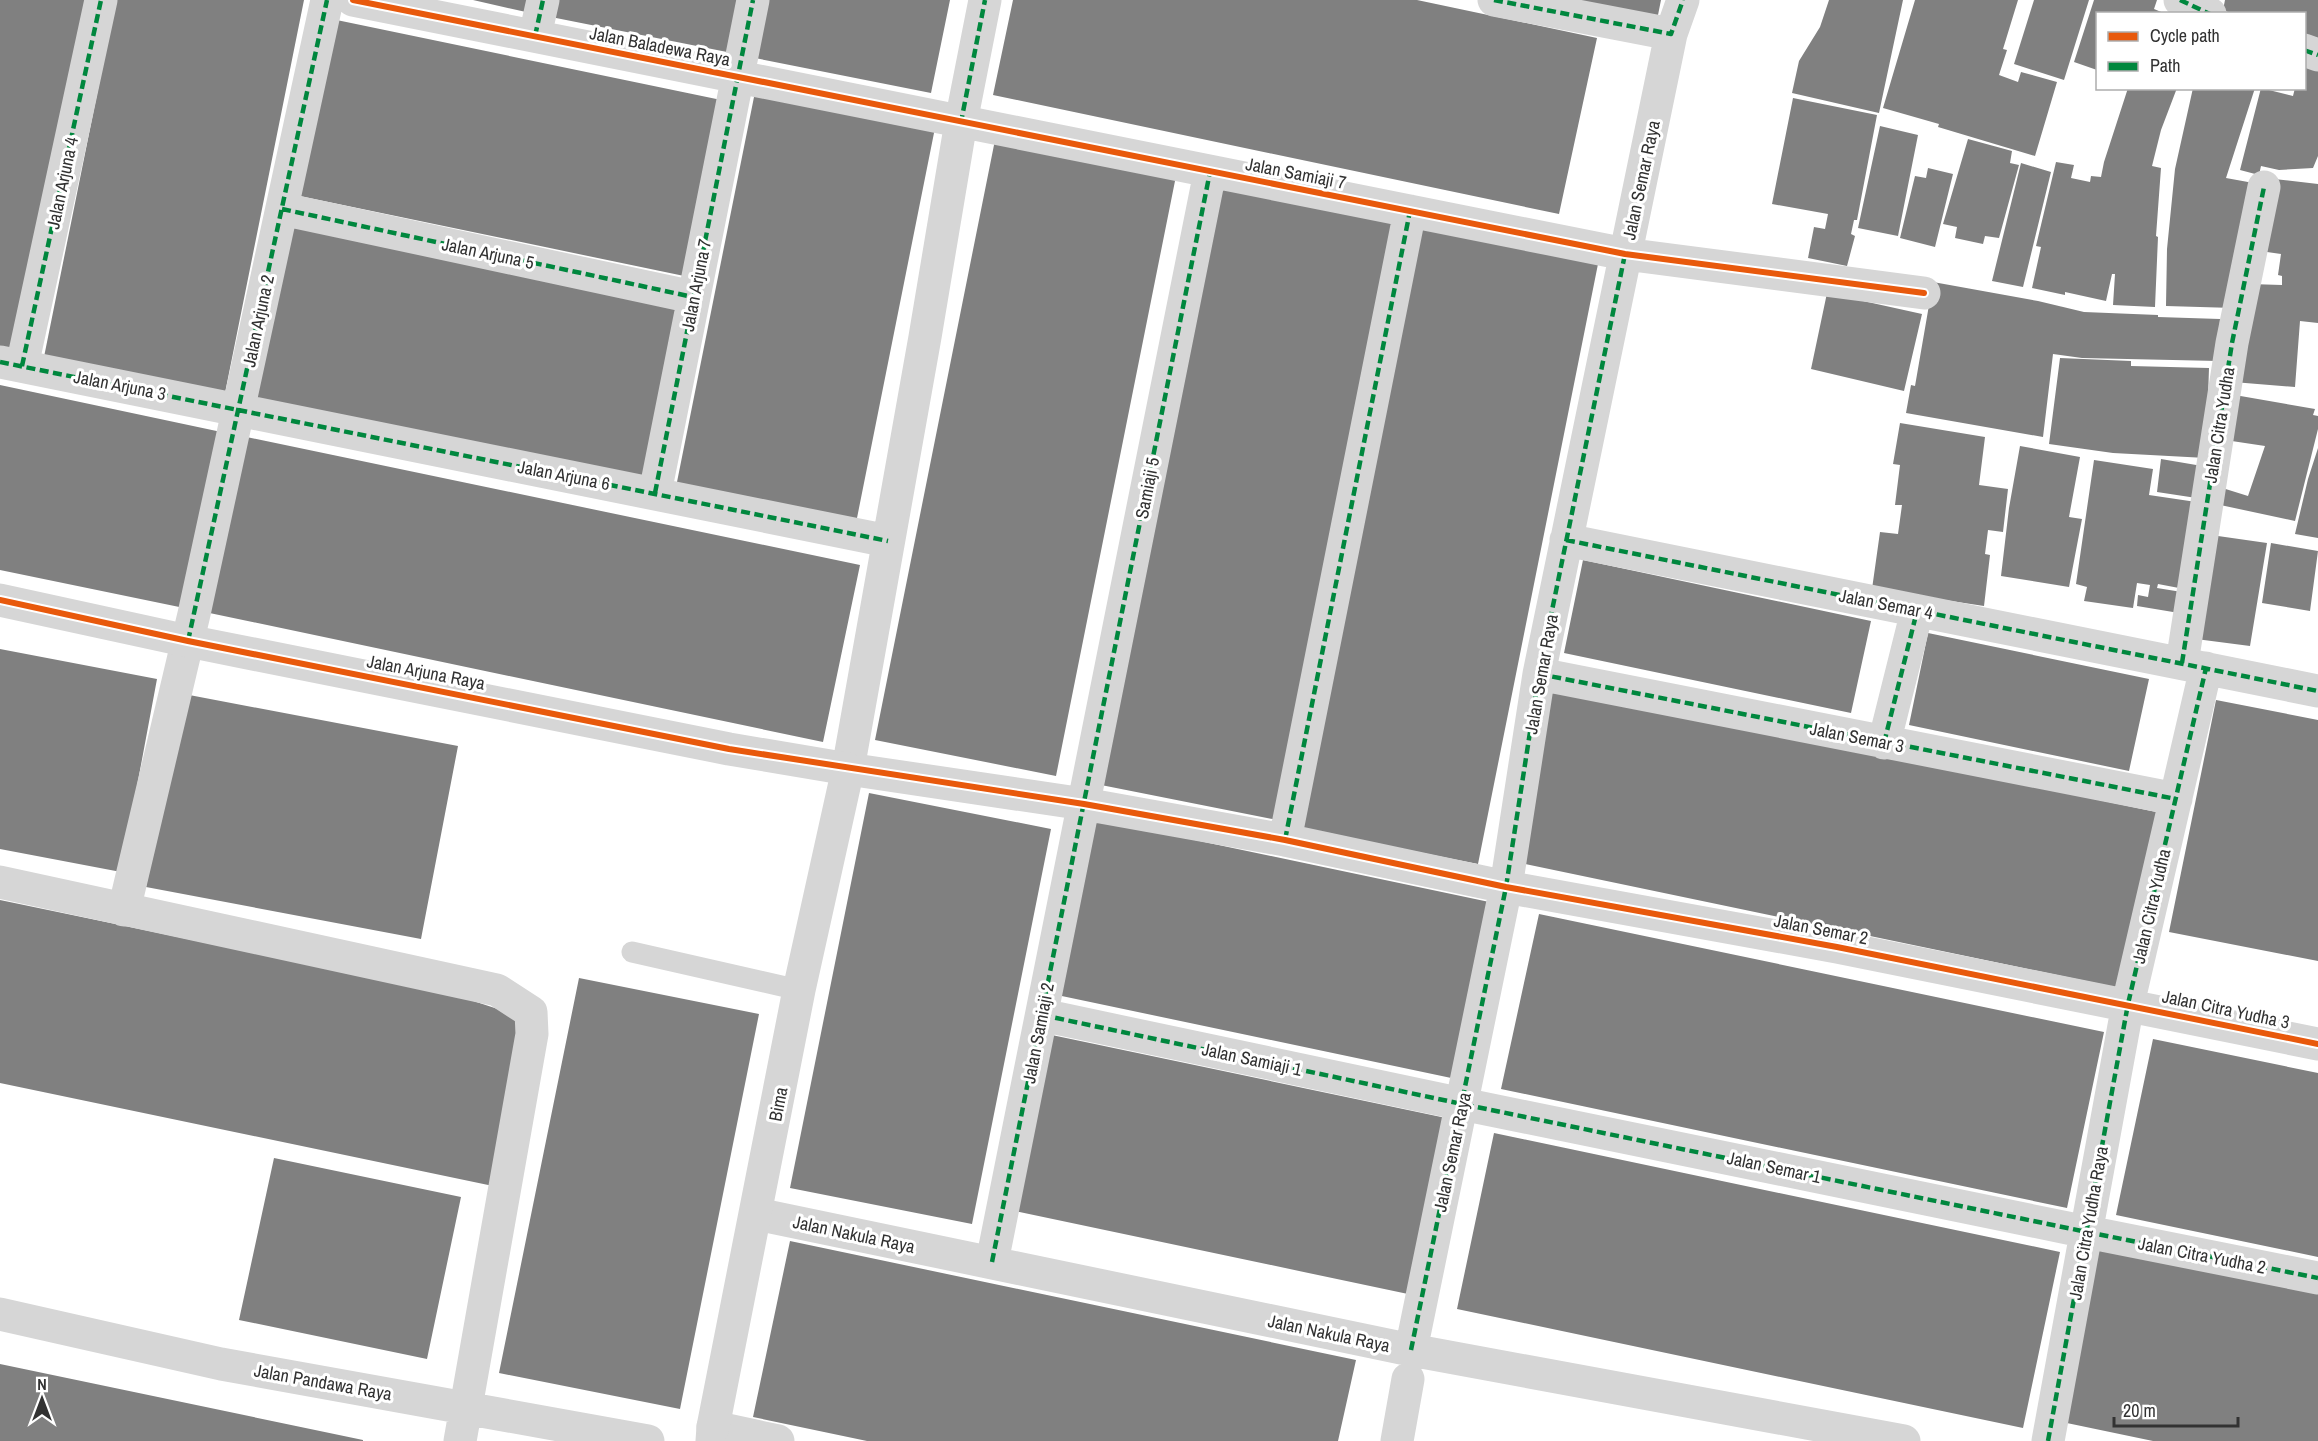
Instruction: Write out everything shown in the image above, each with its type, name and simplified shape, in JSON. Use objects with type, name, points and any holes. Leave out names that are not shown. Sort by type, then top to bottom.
[{"type":"street","name":"Jalan Arjuna 4","points":[[11,364],[101,0]]},
{"type":"street","name":"Jalan Arjuna 2","points":[[124,910],[188,641],[327,0]]},
{"type":"street","name":"Jalan Baladewa Raya","points":[[353,0],[961,122]]},
{"type":"street","points":[[535,36],[543,0]]},
{"type":"street","name":"Jalan Arjuna 7","points":[[655,493],[753,0]]},
{"type":"street","name":"Bima","points":[[712,1434],[757,1214],[799,990],[848,769],[961,122],[985,0]]},
{"type":"street","points":[[1494,0],[1671,34]]},
{"type":"street","name":"Jalan Semar Raya","points":[[1397,1441],[1409,1365],[1506,887],[1539,674],[1671,34],[1683,0]]},
{"type":"street","points":[[2180,0],[2206,12]]},
{"type":"street","name":"Jalan Samiaji 7","points":[[961,122],[1625,254],[1924,293]]},
{"type":"street","name":"Samiaji 5","points":[[1084,804],[1210,172]]},
{"type":"street","name":"Jalan Citra Yudha","points":[[2128,1004],[2176,799],[2232,343],[2264,188]]},
{"type":"street","name":"Jalan Arjuna 5","points":[[282,209],[693,297]]},
{"type":"street","points":[[1285,840],[1410,212]]},
{"type":"street","name":"Jalan Arjuna 3","points":[[11,364],[239,409]]},
{"type":"street","name":"Jalan Arjuna 6","points":[[239,409],[888,541]]},
{"type":"street","name":"Jalan Semar 4","points":[[1566,540],[2318,691]]},
{"type":"street","name":"Jalan Arjuna Raya","points":[[0,600],[188,641],[729,749],[1084,804]]},
{"type":"street","points":[[1884,742],[1917,611]]},
{"type":"street","name":"Jalan Semar 3","points":[[1539,674],[2176,799]]},
{"type":"street","name":"Jalan Semar 2","points":[[1084,804],[1285,840],[1506,887],[1837,947],[2128,1004]]},
{"type":"street","name":"Jalan Samiaji 2","points":[[992,1262],[1084,804]]},
{"type":"street","points":[[0,882],[497,990],[531,1012],[532,1034],[460,1441]]},
{"type":"street","name":"Jalan Citra Yudha 3","points":[[2128,1004],[2318,1044]]},
{"type":"street","name":"Jalan Citra Yudha Raya","points":[[2048,1441],[2128,1004]]},
{"type":"street","name":"Jalan Samiaji 1","points":[[1042,1015],[1462,1104]]},
{"type":"street","name":"Jalan Semar 1","points":[[1462,1104],[2086,1232]]},
{"type":"street","name":"Jalan Nakula Raya","points":[[757,1214],[992,1262],[1409,1365],[1904,1441]]},
{"type":"street","name":"Jalan Citra Yudha 2","points":[[2086,1232],[2318,1278]]},
{"type":"street","name":"Jalan Pandawa Raya","points":[[0,1314],[221,1364],[648,1441]]},
{"type":"street","points":[[712,1434],[778,1441]]},
{"type":"lane","points":[[632,952],[799,990]]},
{"type":"building","points":[[0,0],[87,0],[17,352],[0,349]]},
{"type":"building","points":[[116,0],[304,0],[225,393],[44,357]]},
{"type":"building","points":[[473,0],[528,0],[526,12]]},
{"type":"building","points":[[555,0],[743,0],[732,53],[551,17]]},
{"type":"building","points":[[762,0],[950,0],[931,93],[750,57]]},
{"type":"building","points":[[1013,0],[1417,0],[1597,38],[1559,214],[993,95]]},
{"type":"building","points":[[1561,0],[1661,0],[1657,20]]},
{"type":"building","points":[[1829,0],[1903,0],[1879,113],[1792,93],[1799,61],[1820,27]]},
{"type":"building","points":[[1915,0],[2018,0],[2003,49],[2007,50],[1999,75],[2018,82],[2021,72],[2057,82],[2035,156],[1883,108]]},
{"type":"building","points":[[2034,0],[2089,0],[2064,80],[2014,64]]},
{"type":"building","points":[[2094,0],[2157,0],[2154,9],[2161,12],[2096,12],[2096,70],[2074,62]]},
{"type":"building","points":[[2225,0],[2318,0],[2318,40],[2306,37],[2306,12],[2228,12],[2223,10]]},
{"type":"building","points":[[327,18],[726,101],[689,277],[290,194]]},
{"type":"building","points":[[2306,61],[2318,64],[2318,156],[2313,168],[2279,170],[2261,166],[2259,175],[2240,170],[2260,90],[2293,96],[2294,90],[2306,90]]},
{"type":"building","points":[[2127,90],[2176,90],[2161,130],[2152,166],[2161,168],[2156,236],[2158,237],[2155,307],[2113,305],[2115,274],[2112,274],[2106,301],[2032,288],[2041,247],[2036,246],[2056,162],[2074,165],[2071,178],[2090,182],[2091,176],[2101,177]]},
{"type":"building","points":[[2193,90],[2254,90],[2226,178],[2259,184],[2234,308],[2166,306],[2167,249],[2175,169]]},
{"type":"building","points":[[755,92],[935,128],[856,523],[676,487]]},
{"type":"building","points":[[1793,98],[1877,115],[1857,220],[1854,220],[1851,234],[1855,236],[1847,266],[1808,258],[1814,227],[1825,229],[1828,214],[1772,204]]},
{"type":"building","points":[[1880,126],[1918,135],[1898,236],[1858,228]]},
{"type":"building","points":[[996,135],[1177,171],[1056,776],[875,740]]},
{"type":"building","points":[[1968,139],[2012,151],[2010,163],[2019,165],[1999,238],[1985,236],[1983,244],[1955,238],[1957,227],[1943,224]]},
{"type":"building","points":[[2021,163],[2051,172],[2023,287],[1992,281]]},
{"type":"building","points":[[1928,168],[1953,174],[1935,247],[1900,238],[1915,176],[1926,178]]},
{"type":"building","points":[[1217,179],[1398,215],[1277,820],[1096,784]]},
{"type":"building","points":[[2274,179],[2318,184],[2318,323],[2300,321],[2295,387],[2233,382],[2250,284],[2282,285],[2282,276],[2278,275],[2281,254],[2260,251]]},
{"type":"building","points":[[1418,223],[1599,259],[1478,864],[1297,828]]},
{"type":"building","points":[[285,224],[684,307],[646,484],[247,400]]},
{"type":"building","points":[[1933,282],[2038,301],[2084,312],[2220,319],[2218,361],[2082,358],[2053,354],[2043,437],[1906,413],[1911,385],[1915,386]]},
{"type":"building","points":[[1827,293],[1922,314],[1904,391],[1811,369]]},
{"type":"building","points":[[2060,358],[2131,361],[2131,366],[2209,368],[2206,458],[2113,453],[2049,444]]},
{"type":"building","points":[[0,385],[226,433],[189,609],[0,570]]},
{"type":"building","points":[[2229,394],[2315,409],[2313,415],[2318,416],[2318,429],[2295,521],[2211,503],[2216,486],[2248,496],[2265,446],[2225,440]]},
{"type":"building","points":[[1900,423],[1985,437],[1979,485],[2008,489],[2003,532],[1988,530],[1985,554],[1990,555],[1984,606],[1872,589],[1880,532],[1898,534],[1902,505],[1895,505],[1900,465],[1893,464]]},
{"type":"building","points":[[237,435],[860,565],[823,742],[200,611]]},
{"type":"building","points":[[2020,446],[2080,457],[2069,517],[2082,519],[2069,587],[2001,576],[2009,508]]},
{"type":"building","points":[[2318,448],[2318,538],[2295,534]]},
{"type":"building","points":[[2161,459],[2208,467],[2203,499],[2157,492]]},
{"type":"building","points":[[2094,460],[2153,469],[2149,495],[2203,503],[2179,588],[2158,584],[2157,588],[2188,593],[2185,614],[2137,606],[2138,595],[2148,597],[2150,585],[2137,583],[2133,608],[2084,601],[2087,587],[2076,584]]},
{"type":"building","points":[[2211,535],[2267,543],[2250,646],[2196,639]]},
{"type":"building","points":[[2271,543],[2318,551],[2310,611],[2262,603]]},
{"type":"building","points":[[1583,560],[1871,621],[1851,713],[1564,653]]},
{"type":"building","points":[[1928,633],[2149,679],[2129,771],[1909,725]]},
{"type":"building","points":[[0,649],[157,679],[121,872],[0,849]]},
{"type":"building","points":[[1548,685],[2161,813],[2124,989],[1511,861]]},
{"type":"building","points":[[184,694],[458,746],[421,939],[146,887]]},
{"type":"building","points":[[2216,700],[2318,720],[2318,961],[2169,932]]},
{"type":"building","points":[[869,793],[1051,829],[972,1224],[790,1188]]},
{"type":"building","points":[[1095,819],[1494,903],[1456,1079],[1057,995]]},
{"type":"building","points":[[0,900],[452,994],[522,1017],[493,1186],[0,1083]]},
{"type":"building","points":[[1539,914],[2104,1032],[2067,1208],[1501,1089]]},
{"type":"building","points":[[579,978],[759,1014],[680,1409],[499,1373]]},
{"type":"building","points":[[1047,1034],[1446,1118],[1408,1294],[1010,1210]]},
{"type":"building","points":[[2153,1039],[2318,1073],[2318,1257],[2116,1215]]},
{"type":"building","points":[[1494,1133],[2060,1252],[2023,1428],[1457,1309]]},
{"type":"building","points":[[274,1158],[461,1197],[427,1359],[239,1320]]},
{"type":"building","points":[[790,1241],[1356,1360],[1338,1441],[867,1441],[753,1417]]},
{"type":"building","points":[[2099,1246],[2318,1292],[2318,1441],[2153,1441],[2062,1422]]},
{"type":"building","points":[[0,1364],[363,1440],[363,1441],[0,1441]]},
{"type":"marked path","points":[[22,366],[101,0]]},
{"type":"marked path","points":[[188,641],[327,0]]},
{"type":"marked path","points":[[535,36],[543,0]]},
{"type":"marked path","points":[[655,493],[753,0]]},
{"type":"marked path","points":[[959,122],[961,122],[985,0]]},
{"type":"marked path","points":[[1494,0],[1671,34],[1683,0]]},
{"type":"marked path","points":[[2180,0],[2206,12]]},
{"type":"marked path","points":[[2306,51],[2318,55]]},
{"type":"marked path","points":[[992,1262],[1210,172]]},
{"type":"marked path","points":[[2182,663],[2232,343],[2264,187]]},
{"type":"marked path","points":[[282,209],[693,297]]},
{"type":"marked path","points":[[1285,840],[1410,211]]},
{"type":"marked path","points":[[1411,1350],[1506,887],[1539,674],[1625,254]]},
{"type":"marked path","points":[[0,362],[888,541]]},
{"type":"marked path","points":[[1566,540],[2318,691]]},
{"type":"marked path","points":[[1884,743],[1917,611]]},
{"type":"marked path","points":[[2048,1441],[2128,1004],[2206,668]]},
{"type":"marked path","points":[[1539,674],[2176,799]]},
{"type":"marked path","points":[[1042,1015],[1462,1104],[2318,1278]]},
{"type":"cycle path","points":[[353,0],[1625,254],[1924,293]]},
{"type":"cycle path","points":[[0,600],[188,641],[729,749],[1084,804],[1285,840],[1506,887],[1837,947],[2318,1044]]}]
